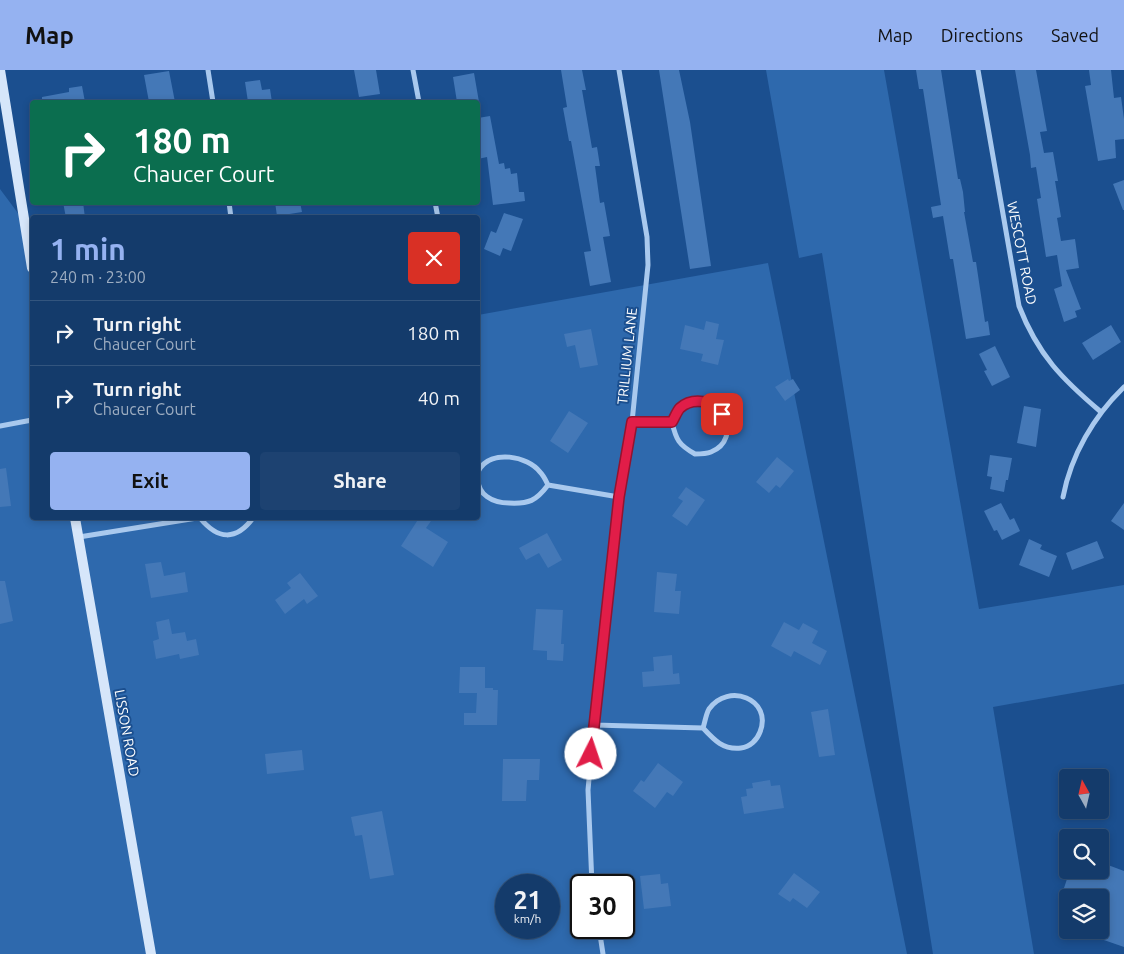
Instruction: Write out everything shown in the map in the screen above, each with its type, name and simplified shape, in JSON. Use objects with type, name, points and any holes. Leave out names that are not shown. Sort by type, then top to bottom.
[{"type":"street","points":[[0,70],[30,256]]},
{"type":"street","points":[[208,70],[213,100]]},
{"type":"street","points":[[414,70],[419,100]]},
{"type":"street","name":"TRILLIUM LANE","points":[[592,874],[588,790],[594,725],[619,497],[632,422],[648,265],[647,237],[619,70]]},
{"type":"street","name":"WESCOTT ROAD","points":[[978,70],[1019,306],[1035,342],[1046,359],[1073,389],[1101,412]]},
{"type":"street","points":[[1062,497],[1072,463],[1101,412],[1124,387]]},
{"type":"street","points":[[696,401],[708,402],[719,407],[726,423],[728,434],[722,444],[710,452],[695,454],[683,447],[675,436],[672,422],[681,407],[696,401]]},
{"type":"street","points":[[0,426],[30,420]]},
{"type":"street","points":[[632,422],[672,422]]},
{"type":"street","points":[[480,470],[486,463],[496,457],[520,458],[540,470],[548,485]]},
{"type":"street","points":[[548,485],[619,497]]},
{"type":"street","points":[[480,489],[484,496],[499,503],[521,504],[538,498],[548,485]]},
{"type":"street","name":"LISSON ROAD","points":[[75,520],[151,954]]},
{"type":"street","points":[[78,538],[186,520]]},
{"type":"street","points":[[200,520],[209,529],[222,534],[236,534],[246,527],[251,520]]},
{"type":"street","points":[[594,725],[703,728],[720,745],[734,749],[747,747],[758,738],[763,717],[758,707],[747,697],[731,695],[717,700],[708,711],[703,728]]},
{"type":"street","points":[[601,939],[603,954]]},
{"type":"shaded area","points":[[766,70],[884,70],[979,609],[1124,585],[1124,684],[993,707],[1034,954],[933,954],[822,253],[799,258]]},
{"type":"shaded area","points":[[0,189],[30,229],[30,520],[480,520],[480,315],[768,263],[907,954],[0,954]]},
{"type":"building","points":[[354,70],[376,70],[380,94],[359,97]]},
{"type":"building","points":[[561,70],[582,70],[586,90],[582,90],[592,148],[597,147],[600,166],[595,166],[600,203],[604,202],[610,236],[603,237],[611,282],[590,286],[584,252],[591,251],[571,141],[569,141],[563,108],[567,107]]},
{"type":"building","points":[[659,70],[679,70],[690,122],[711,266],[690,269]]},
{"type":"building","points":[[916,70],[941,70],[958,179],[960,179],[963,192],[964,212],[973,262],[976,262],[985,322],[988,321],[990,335],[966,339],[953,259],[950,259],[943,216],[933,218],[931,207],[941,205],[923,89],[919,89]]},
{"type":"building","points":[[1015,70],[1036,70],[1047,131],[1040,132],[1044,153],[1053,152],[1058,181],[1055,181],[1061,217],[1057,218],[1061,241],[1075,239],[1079,268],[1066,270],[1081,309],[1075,311],[1077,317],[1064,322],[1054,289],[1062,286],[1057,255],[1046,257],[1037,199],[1041,198],[1036,167],[1031,168]]},
{"type":"building","points":[[1089,70],[1111,70],[1114,98],[1121,97],[1124,139],[1115,140],[1116,158],[1098,161],[1085,86],[1091,85]]},
{"type":"building","points":[[169,71],[175,100],[149,100],[144,75]]},
{"type":"building","points":[[474,73],[479,100],[457,100],[453,77]]},
{"type":"building","points":[[260,80],[262,90],[270,89],[272,100],[248,100],[245,82]]},
{"type":"building","points":[[82,86],[85,100],[42,100],[42,97],[69,92],[69,88]]},
{"type":"building","points":[[490,116],[499,164],[504,163],[505,169],[510,168],[511,174],[517,173],[519,192],[524,192],[525,201],[493,205],[487,157],[480,159],[480,118]]},
{"type":"building","points":[[1124,180],[1124,210],[1123,210],[1113,184]]},
{"type":"building","points":[[64,205],[83,205],[85,215],[65,215]]},
{"type":"building","points":[[275,205],[301,205],[302,212],[277,215]]},
{"type":"building","points":[[504,213],[523,219],[511,251],[503,248],[500,256],[484,249],[491,231],[496,233]]},
{"type":"building","points":[[706,321],[719,324],[716,339],[724,340],[718,365],[701,361],[703,354],[680,349],[685,325],[704,330]]},
{"type":"building","points":[[1111,325],[1121,342],[1093,360],[1082,343]]},
{"type":"building","points":[[591,329],[598,365],[580,368],[575,345],[567,347],[564,334]]},
{"type":"building","points":[[995,346],[1010,377],[992,386],[984,371],[987,370],[979,354]]},
{"type":"building","points":[[788,379],[789,381],[793,379],[800,390],[785,401],[775,387]]},
{"type":"building","points":[[1024,406],[1041,409],[1036,447],[1017,443]]},
{"type":"building","points":[[569,411],[588,423],[568,453],[550,441]]},
{"type":"building","points":[[990,455],[1012,458],[1004,492],[990,489],[992,477],[987,476]]},
{"type":"building","points":[[777,457],[794,471],[780,488],[776,485],[769,493],[756,482]]},
{"type":"building","points":[[6,468],[11,506],[0,507],[0,469]]},
{"type":"building","points":[[686,487],[705,500],[687,526],[672,516],[683,501],[678,498]]},
{"type":"building","points":[[1001,503],[1010,520],[1014,518],[1020,531],[1002,540],[997,530],[994,531],[984,511]]},
{"type":"building","points":[[1124,503],[1124,530],[1111,521]]},
{"type":"building","points":[[418,520],[431,521],[426,528],[448,542],[433,567],[401,546]]},
{"type":"building","points":[[547,533],[562,560],[548,568],[539,553],[526,560],[519,548]]},
{"type":"building","points":[[1029,539],[1042,545],[1040,549],[1057,556],[1049,577],[1019,565]]},
{"type":"building","points":[[1097,541],[1104,558],[1072,570],[1066,553]]},
{"type":"building","points":[[161,562],[164,576],[185,572],[188,592],[151,598],[145,564]]},
{"type":"building","points":[[657,572],[677,574],[675,591],[681,591],[679,614],[654,612]]},
{"type":"building","points":[[300,573],[318,596],[307,604],[304,599],[285,614],[275,600],[291,588],[287,583]]},
{"type":"building","points":[[0,581],[5,581],[13,621],[0,624]]},
{"type":"building","points":[[536,609],[563,610],[561,644],[564,644],[563,661],[547,660],[547,651],[533,650]]},
{"type":"building","points":[[169,619],[172,634],[185,632],[187,641],[196,639],[199,655],[180,659],[179,654],[156,659],[153,641],[159,639],[156,622]]},
{"type":"building","points":[[784,622],[799,630],[803,623],[818,631],[812,643],[827,651],[820,665],[794,651],[791,657],[771,646]]},
{"type":"building","points":[[672,655],[673,674],[679,673],[680,684],[643,687],[642,672],[654,671],[653,657]]},
{"type":"building","points":[[460,667],[485,667],[485,688],[498,690],[497,725],[464,725],[464,713],[476,713],[477,693],[459,693]]},
{"type":"building","points":[[828,709],[835,755],[819,757],[811,712]]},
{"type":"building","points":[[302,750],[304,770],[267,774],[265,754]]},
{"type":"building","points":[[503,759],[540,759],[539,780],[527,780],[526,801],[502,801]]},
{"type":"building","points":[[658,763],[683,782],[673,796],[667,792],[655,808],[633,791],[641,780],[644,782]]},
{"type":"building","points":[[770,780],[771,786],[780,785],[784,808],[744,814],[741,797],[747,796],[746,789],[753,788],[752,783]]},
{"type":"building","points":[[382,811],[394,875],[370,879],[362,835],[355,836],[351,817]]},
{"type":"building","points":[[1109,865],[1124,871],[1124,947],[1101,939],[1109,939],[1109,889],[1064,889],[1067,879],[1109,879]]},
{"type":"building","points":[[794,873],[820,892],[807,908],[793,898],[790,902],[778,894]]},
{"type":"building","points":[[660,874],[661,884],[668,883],[671,906],[644,909],[640,876]]},
{"type":"route","points":[[591,754],[619,497],[632,422],[672,422],[681,407],[696,401],[708,402],[719,407],[722,414]]}]
